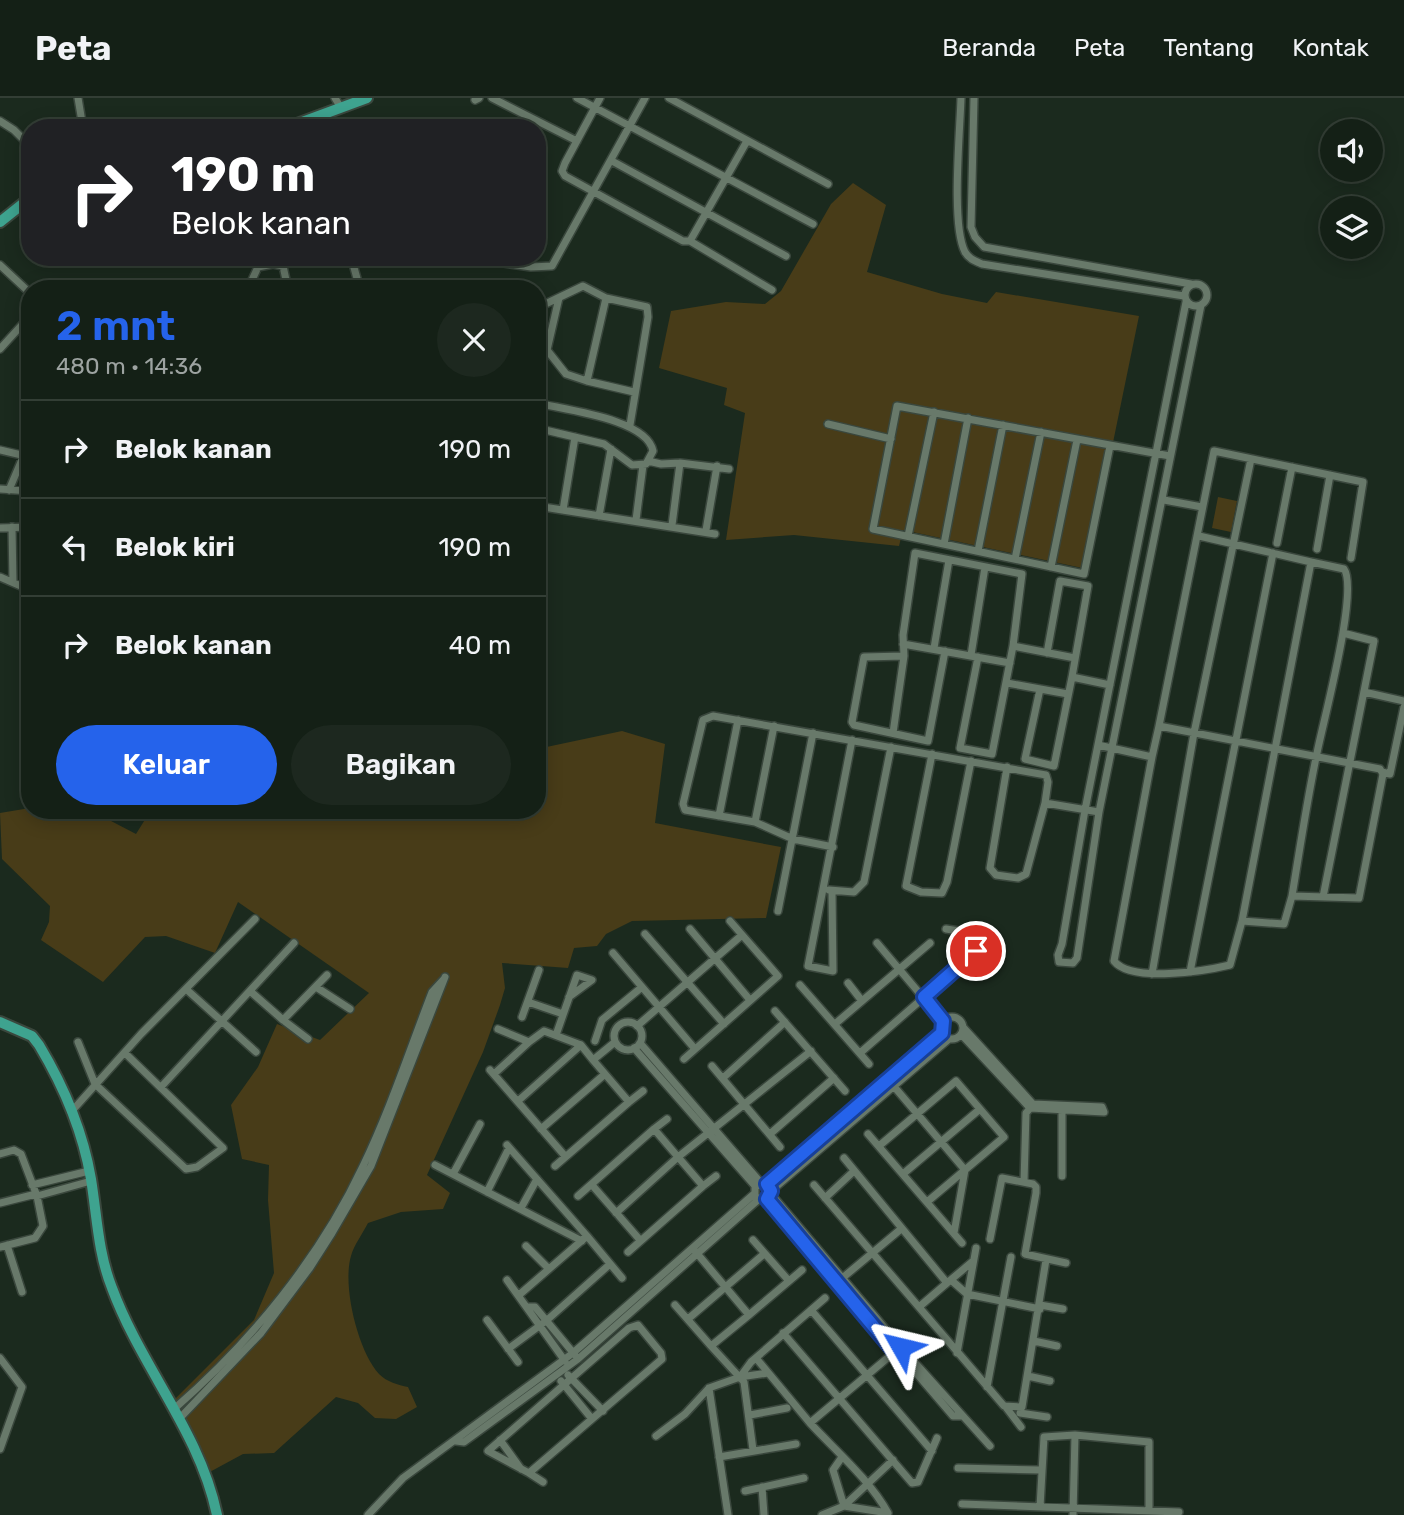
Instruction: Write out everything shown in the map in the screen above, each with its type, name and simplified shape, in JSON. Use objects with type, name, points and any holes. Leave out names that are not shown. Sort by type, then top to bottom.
[{"type":"main road","points":[[319,119],[338,103],[367,98]]},
{"type":"main road","points":[[0,222],[21,205]]},
{"type":"main road","points":[[0,1022],[32,1036],[39,1045],[71,1112],[90,1176],[101,1250],[112,1289],[177,1414],[209,1483],[217,1515]]},
{"type":"street","points":[[78,98],[82,119]]},
{"type":"street","points":[[492,98],[534,119]]},
{"type":"street","points":[[576,98],[813,224]]},
{"type":"street","points":[[600,98],[563,174],[683,242],[690,241],[772,290]]},
{"type":"street","points":[[532,266],[547,268],[556,260],[645,98]]},
{"type":"street","points":[[669,98],[828,184]]},
{"type":"street","points":[[961,98],[958,219],[963,250],[970,259],[982,264],[1185,299],[1193,306],[1201,305]]},
{"type":"street","points":[[974,98],[971,227],[975,237],[985,247],[1199,284],[1206,291],[1207,298],[1201,305],[1099,812],[1077,958],[1073,963],[1063,964],[1059,962],[1058,955],[1085,810],[1185,299],[1191,284]]},
{"type":"street","points":[[0,121],[21,137]]},
{"type":"street","points":[[546,125],[577,141]]},
{"type":"street","points":[[690,241],[747,141]]},
{"type":"street","points":[[612,161],[786,256]]},
{"type":"street","points":[[0,265],[21,285]]},
{"type":"street","points":[[252,280],[258,267],[263,266]]},
{"type":"street","points":[[546,304],[583,286],[606,298],[644,305],[648,311],[629,425]]},
{"type":"street","points":[[559,298],[547,350],[566,374],[634,392]]},
{"type":"street","points":[[587,381],[606,298]]},
{"type":"street","points":[[0,349],[21,326]]},
{"type":"street","points":[[546,405],[629,425],[652,446],[646,463],[636,520]]},
{"type":"street","points":[[1110,446],[1084,574],[873,529],[897,406],[1041,432],[1110,446],[1155,456],[1170,456]]},
{"type":"street","points":[[908,536],[934,412]]},
{"type":"street","points":[[944,544],[968,418]]},
{"type":"street","points":[[828,424],[891,439]]},
{"type":"street","points":[[978,551],[1003,425]]},
{"type":"street","points":[[546,431],[604,444],[632,465],[680,463],[729,469]]},
{"type":"street","points":[[1015,559],[1041,432]]},
{"type":"street","points":[[563,510],[575,437]]},
{"type":"street","points":[[1051,566],[1077,440]]},
{"type":"street","points":[[599,516],[611,449]]},
{"type":"street","points":[[0,450],[21,456]]},
{"type":"street","points":[[1311,562],[1273,747],[1242,920],[1231,963],[1190,972],[1152,974],[1119,966],[1114,961],[1183,593],[1199,536],[1202,507],[1214,452],[1359,480],[1364,485],[1350,558]]},
{"type":"street","points":[[1152,974],[1194,733],[1251,459]]},
{"type":"street","points":[[671,525],[680,463]]},
{"type":"street","points":[[706,530],[717,466]]},
{"type":"street","points":[[9,490],[21,467]]},
{"type":"street","points":[[1277,543],[1292,467]]},
{"type":"street","points":[[1317,549],[1330,475]]},
{"type":"street","points":[[0,489],[21,491]]},
{"type":"street","points":[[1146,505],[1163,503],[1202,507]]},
{"type":"street","points":[[546,507],[706,530],[715,534]]},
{"type":"street","points":[[12,527],[13,582]]},
{"type":"street","points":[[0,528],[21,527]]},
{"type":"street","points":[[1199,536],[1346,571],[1343,633],[1317,754],[1292,896],[1284,924],[1242,920]]},
{"type":"street","points":[[893,733],[915,553],[1022,574],[1007,683],[992,754],[960,748],[975,656],[985,567]]},
{"type":"street","points":[[1190,972],[1273,553]]},
{"type":"street","points":[[934,648],[949,560]]},
{"type":"street","points":[[0,577],[21,586]]},
{"type":"street","points":[[1040,689],[1025,759],[1054,766],[1088,586],[1060,581],[1047,653]]},
{"type":"street","points":[[1323,897],[1374,641],[1343,633]]},
{"type":"street","points":[[903,644],[1010,663]]},
{"type":"street","points":[[1013,646],[1075,658]]},
{"type":"street","points":[[904,656],[864,657],[852,722],[854,726],[928,741],[945,651]]},
{"type":"street","points":[[1072,677],[1111,685]]},
{"type":"street","points":[[1007,683],[1068,694]]},
{"type":"street","points":[[1364,692],[1404,701]]},
{"type":"street","points":[[1159,726],[1317,754],[1374,766],[1390,774],[1404,707]]},
{"type":"street","points":[[833,847],[793,839],[755,822],[685,810],[683,804],[702,722],[713,716],[1007,767],[1046,775],[1048,782],[1045,803],[1027,874],[1018,878],[996,875],[990,868],[1007,767]]},
{"type":"street","points":[[719,816],[738,720]]},
{"type":"street","points":[[755,822],[774,726]]},
{"type":"street","points":[[778,911],[813,733]]},
{"type":"street","points":[[832,891],[833,971],[808,966],[852,740]]},
{"type":"street","points":[[1098,745],[1152,757]]},
{"type":"street","points":[[822,890],[855,892],[864,882],[891,747]]},
{"type":"street","points":[[932,754],[906,886],[934,895],[944,889],[950,870],[971,761]]},
{"type":"street","points":[[1292,896],[1355,900],[1360,896],[1382,772]]},
{"type":"street","points":[[1045,803],[1099,812]]},
{"type":"street","points":[[71,1112],[255,919]]},
{"type":"street","points":[[684,1059],[778,976],[730,921]]},
{"type":"street","points":[[690,929],[750,1000]]},
{"type":"street","points":[[946,929],[972,933]]},
{"type":"street","points":[[860,1053],[976,951],[960,931]]},
{"type":"street","points":[[645,934],[723,1024]]},
{"type":"street","points":[[636,1026],[742,935]]},
{"type":"street","points":[[161,1087],[294,943]]},
{"type":"street","points":[[877,943],[943,1021],[945,1036]]},
{"type":"street","points":[[835,1024],[930,943]]},
{"type":"street","points":[[613,953],[695,1049]]},
{"type":"street","points":[[522,1017],[540,970]]},
{"type":"street","points":[[284,1020],[327,975]]},
{"type":"street","points":[[445,977],[372,1166],[339,1222],[309,1269],[261,1333],[177,1414],[245,1342],[325,1233],[363,1166],[432,992],[445,977]]},
{"type":"street","points":[[848,983],[862,1001]]},
{"type":"street","points":[[800,985],[869,1064]]},
{"type":"street","points":[[316,987],[349,1009]]},
{"type":"street","points":[[595,1041],[602,1020],[642,987]]},
{"type":"street","points":[[186,989],[256,1052]]},
{"type":"street","points":[[250,991],[308,1039]]},
{"type":"street","points":[[556,1035],[569,998]]},
{"type":"street","points":[[528,1002],[563,1014]]},
{"type":"street","points":[[775,1011],[845,1091]]},
{"type":"street","points":[[943,1021],[955,1017],[962,1031],[1032,1106],[1062,1109],[1104,1112],[1102,1107],[1062,1109]]},
{"type":"street","points":[[615,1042],[615,1030],[619,1025],[631,1023],[640,1030],[637,1046]]},
{"type":"street","points":[[723,1078],[785,1023]]},
{"type":"street","points":[[498,1029],[529,1042]]},
{"type":"street","points":[[565,1156],[492,1072],[544,1031],[581,1045],[629,1102]]},
{"type":"street","points":[[456,1441],[464,1442],[563,1368],[888,1080],[945,1036],[962,1031]]},
{"type":"street","points":[[510,1035],[521,1049]]},
{"type":"street","points":[[763,1191],[894,1086],[945,1036]]},
{"type":"street","points":[[78,1041],[95,1084],[178,1162],[192,1170],[223,1148],[125,1053]]},
{"type":"street","points":[[615,1042],[624,1049],[637,1046]]},
{"type":"street","points":[[593,1059],[615,1042]]},
{"type":"street","points":[[518,1101],[581,1045]]},
{"type":"street","points":[[637,1046],[841,1279],[953,1416],[961,1416],[990,1446]]},
{"type":"street","points":[[616,1213],[678,1157],[811,1051]]},
{"type":"street","points":[[712,1066],[780,1147]]},
{"type":"street","points":[[541,1129],[605,1074]]},
{"type":"street","points":[[770,1134],[834,1078]]},
{"type":"street","points":[[888,1080],[965,1170],[954,1233]]},
{"type":"street","points":[[879,1146],[956,1081],[1004,1137],[927,1202]]},
{"type":"street","points":[[555,1166],[643,1091]]},
{"type":"street","points":[[1024,1182],[1027,1113],[1032,1106]]},
{"type":"street","points":[[903,1174],[980,1109]]},
{"type":"street","points":[[1062,1109],[1062,1176]]},
{"type":"street","points":[[578,1196],[667,1119]]},
{"type":"street","points":[[453,1174],[480,1124]]},
{"type":"street","points":[[654,1129],[702,1186]]},
{"type":"street","points":[[869,1134],[962,1243]]},
{"type":"street","points":[[487,1192],[508,1147],[565,1211],[584,1238],[622,1278]]},
{"type":"street","points":[[0,1154],[18,1150],[36,1195],[43,1226],[40,1234],[3,1246],[22,1292]]},
{"type":"street","points":[[844,1158],[901,1229],[949,1282],[967,1294],[1063,1310]]},
{"type":"street","points":[[435,1165],[584,1238]]},
{"type":"street","points":[[825,1198],[855,1171]]},
{"type":"street","points":[[32,1185],[90,1176]]},
{"type":"street","points":[[0,1203],[36,1195],[90,1176]]},
{"type":"street","points":[[628,1252],[716,1176]]},
{"type":"street","points":[[990,1240],[1000,1181],[1002,1178],[1024,1182],[1037,1186],[1025,1254],[1066,1263]]},
{"type":"street","points":[[521,1208],[537,1179]]},
{"type":"street","points":[[592,1185],[640,1240]]},
{"type":"street","points":[[814,1185],[1020,1425],[1046,1260]]},
{"type":"street","points":[[555,1225],[565,1211]]},
{"type":"street","points":[[841,1279],[901,1229]]},
{"type":"street","points":[[519,1295],[584,1238]]},
{"type":"street","points":[[753,1240],[789,1282]]},
{"type":"street","points":[[526,1246],[549,1269]]},
{"type":"street","points":[[957,1353],[976,1248]]},
{"type":"street","points":[[695,1251],[749,1315]]},
{"type":"street","points":[[688,1319],[764,1254]]},
{"type":"street","points":[[987,1387],[1011,1257]]},
{"type":"street","points":[[919,1307],[972,1262]]},
{"type":"street","points":[[508,1349],[543,1324],[610,1264]]},
{"type":"street","points":[[711,1346],[802,1270]]},
{"type":"street","points":[[507,1280],[529,1307],[535,1307],[570,1378],[603,1411]]},
{"type":"street","points":[[740,1377],[755,1358],[825,1298]]},
{"type":"street","points":[[675,1306],[740,1377],[747,1392],[753,1450]]},
{"type":"street","points":[[811,1310],[932,1451]]},
{"type":"street","points":[[487,1320],[517,1362]]},
{"type":"street","points":[[543,1324],[575,1356]]},
{"type":"street","points":[[525,1471],[603,1411],[662,1359],[661,1353],[638,1325],[629,1328],[488,1451],[543,1482]]},
{"type":"street","points":[[783,1334],[916,1483],[937,1438]]},
{"type":"street","points":[[1034,1340],[1057,1346]]},
{"type":"street","points":[[810,1423],[838,1397],[898,1350]]},
{"type":"street","points":[[0,1358],[22,1387],[0,1449]]},
{"type":"street","points":[[755,1358],[867,1484],[888,1513],[844,1506]]},
{"type":"street","points":[[563,1368],[564,1384],[592,1419]]},
{"type":"street","points":[[368,1515],[402,1478],[456,1441],[458,1436],[563,1368]]},
{"type":"street","points":[[656,1436],[685,1414],[709,1388],[740,1377],[768,1373]]},
{"type":"street","points":[[1028,1376],[1050,1381]]},
{"type":"street","points":[[709,1388],[727,1515]]},
{"type":"street","points":[[1004,1406],[1047,1417]]},
{"type":"street","points":[[750,1415],[787,1408]]},
{"type":"street","points":[[1074,1511],[1075,1435]]},
{"type":"street","points":[[1040,1507],[1040,1470],[1044,1437],[1075,1435],[1149,1442],[1149,1511]]},
{"type":"street","points":[[500,1440],[525,1471]]},
{"type":"street","points":[[719,1457],[796,1444]]},
{"type":"street","points":[[842,1457],[833,1470],[844,1506]]},
{"type":"street","points":[[822,1515],[844,1506],[893,1460]]},
{"type":"street","points":[[957,1468],[1040,1470]]},
{"type":"street","points":[[745,1491],[804,1478]]},
{"type":"street","points":[[762,1487],[764,1515]]},
{"type":"street","points":[[962,1504],[1074,1511],[1179,1512]]},
{"type":"shaded area","points":[[853,183],[886,205],[867,272],[942,294],[987,303],[996,292],[1139,316],[1087,569],[903,530],[899,546],[794,535],[726,540],[745,413],[724,405],[727,388],[659,368],[671,311],[726,302],[765,304],[781,291],[831,204]]},
{"type":"shaded area","points":[[1218,497],[1237,501],[1231,532],[1212,528]]},
{"type":"shaded area","points":[[622,731],[665,744],[655,823],[781,847],[766,918],[632,921],[606,934],[597,946],[574,948],[568,968],[502,963],[505,988],[500,1005],[483,1052],[427,1175],[450,1193],[443,1209],[401,1212],[368,1223],[351,1256],[350,1300],[364,1350],[382,1377],[408,1387],[417,1407],[396,1419],[375,1418],[358,1403],[336,1397],[274,1453],[243,1454],[206,1474],[168,1406],[254,1320],[274,1273],[268,1200],[269,1165],[242,1159],[231,1105],[258,1067],[277,1024],[320,1040],[369,993],[238,902],[215,953],[166,936],[145,937],[103,982],[41,940],[49,922],[50,906],[2,859],[0,813],[21,810],[21,819],[107,819],[136,834],[145,819],[546,819],[546,747]]},
{"type":"route","points":[[901,1347],[895,1352],[767,1199],[771,1194],[767,1184],[942,1033],[943,1021],[924,997],[976,951]]}]
